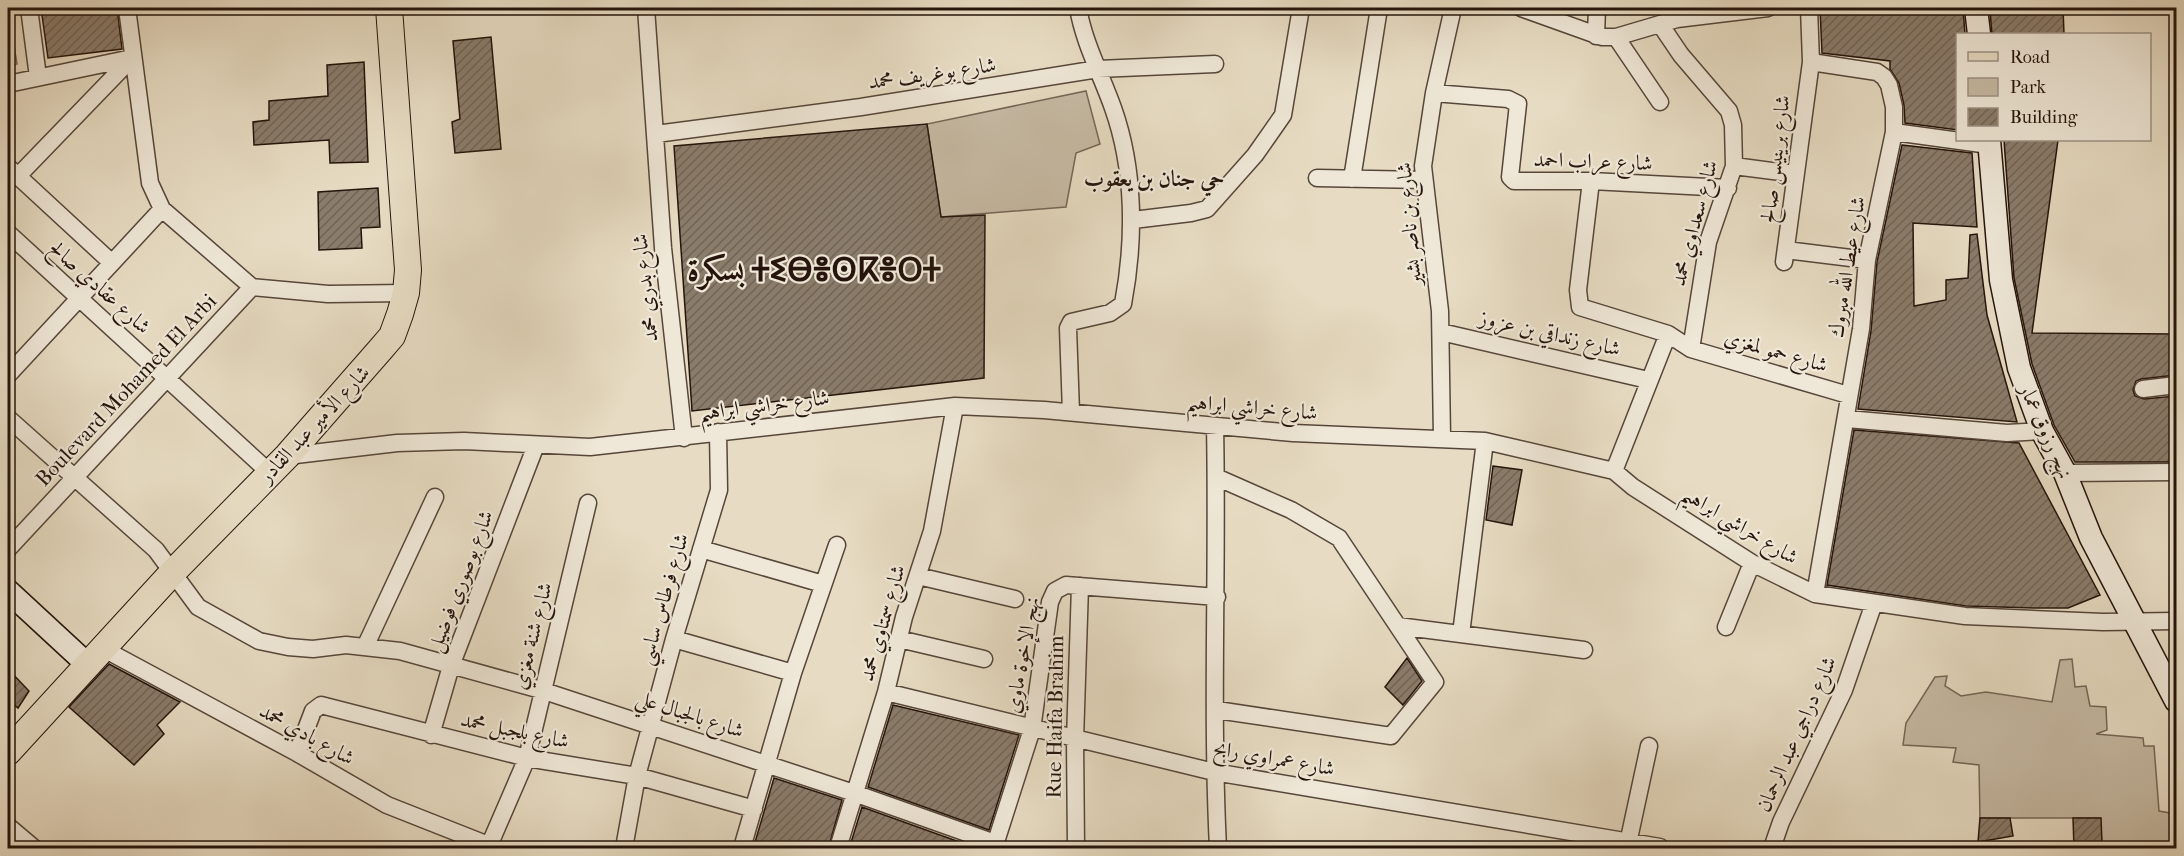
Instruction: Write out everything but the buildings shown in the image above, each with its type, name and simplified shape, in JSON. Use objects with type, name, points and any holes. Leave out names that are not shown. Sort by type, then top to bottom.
[{"type":"main road","name":"شارع الأمير عبد القادر","points":[[8,752],[173,572],[278,464],[392,336],[406,293],[405,214],[390,8]]},
{"type":"main road","points":[[1976,8],[1978,33]]},
{"type":"main road","name":"نهج رزوق عمار","points":[[1989,142],[2001,280],[2019,368],[2042,431],[2065,473],[2091,538],[2176,701]]},
{"type":"main road","points":[[8,591],[95,656]]},
{"type":"street","points":[[29,8],[38,77]]},
{"type":"street","points":[[127,8],[150,183],[162,209],[252,287],[328,294],[406,293]]},
{"type":"street","name":"شارع بدري محمد","points":[[646,8],[663,248],[684,438]]},
{"type":"street","points":[[1071,412],[1068,328],[1071,322],[1110,313],[1123,304],[1133,220],[1123,148],[1114,110],[1085,39],[1078,8]]},
{"type":"street","points":[[1133,220],[1191,213],[1207,208],[1256,155],[1283,115],[1301,8]]},
{"type":"street","points":[[1352,179],[1379,8]]},
{"type":"street","name":"شارع بن ناصر بشير","points":[[1442,438],[1441,332],[1425,180],[1426,135],[1453,8]]},
{"type":"street","points":[[1521,8],[1596,36],[1616,37],[1693,16],[1768,8]]},
{"type":"street","points":[[1596,36],[1597,8]]},
{"type":"street","points":[[1809,8],[1811,62]]},
{"type":"street","name":"شارع سعداوي محمد","points":[[1660,24],[1681,55],[1729,111],[1733,125],[1734,166],[1708,242],[1691,349]]},
{"type":"street","points":[[1616,37],[1660,102]]},
{"type":"street","points":[[8,84],[132,58]]},
{"type":"street","points":[[112,262],[13,172],[132,58]]},
{"type":"street","name":"شارع عيط الله مبروك","points":[[1811,62],[1876,72],[1884,77],[1889,85],[1894,107],[1894,132],[1867,260],[1861,329],[1848,395],[1847,419],[1815,594]]},
{"type":"street","name":"شارع برينيس صالح","points":[[1811,62],[1785,256],[1867,260]]},
{"type":"street","name":"شارع بوغريف محمد","points":[[656,134],[906,100],[1098,69],[1215,64]]},
{"type":"street","name":"شارع عراب احمد","points":[[1434,93],[1508,99],[1518,104],[1511,156],[1511,180],[1591,181],[1728,188]]},
{"type":"street","points":[[1894,132],[1956,139]]},
{"type":"street","points":[[1734,166],[1795,174]]},
{"type":"street","points":[[1317,178],[1425,180]]},
{"type":"street","name":"شارع حمو لمغزي","points":[[1591,181],[1578,290],[1580,307],[1668,334],[1691,349],[1848,395]]},
{"type":"street","points":[[8,375],[162,209]]},
{"type":"street","name":"شارع عقادي صالح","points":[[8,233],[166,378],[278,464]]},
{"type":"street","name":"Boulevard Mohamed El Arbi","points":[[8,549],[252,287]]},
{"type":"street","name":"شارع زنداقي بن عزوز","points":[[1441,332],[1648,380]]},
{"type":"street","points":[[1614,471],[1668,334]]},
{"type":"street","points":[[2143,388],[2176,385]]},
{"type":"street","name":"شارع خراشي ابراهيم","points":[[278,464],[397,443],[464,441],[590,447],[955,406],[1071,412],[1371,438],[1442,438],[1485,441],[1614,471],[1633,487],[1752,563],[1815,594],[1965,616],[2136,622],[2176,621]]},
{"type":"street","name":"شارع سمتاوي محمد","points":[[838,849],[932,531],[955,406]]},
{"type":"street","name":"شارع بالجبال علي","points":[[8,418],[156,550],[198,607],[259,641],[313,649],[346,645],[400,651],[541,690],[854,793],[995,846]]},
{"type":"street","points":[[1847,419],[2007,433],[2042,431]]},
{"type":"street","points":[[1215,426],[1217,710],[1214,772],[1218,849]]},
{"type":"street","name":"شارع فرطاس ساسي","points":[[624,849],[637,776],[674,639],[719,490],[718,432]]},
{"type":"street","points":[[1461,634],[1485,441]]},
{"type":"street","name":"شارع بوصوري فوضيل","points":[[431,735],[451,666],[536,445]]},
{"type":"street","points":[[2065,473],[2176,472]]},
{"type":"street","points":[[1216,477],[1291,510],[1339,538],[1435,682],[1391,736],[1217,710]]},
{"type":"street","points":[[365,647],[435,497]]},
{"type":"street","name":"شارع شنة مغزي","points":[[492,848],[527,758],[541,690],[588,503]]},
{"type":"street","points":[[742,849],[793,673],[837,545]]},
{"type":"street","points":[[701,549],[823,584]]},
{"type":"street","points":[[1726,627],[1752,563]]},
{"type":"street","points":[[918,576],[1015,599]]},
{"type":"street","name":"نهج الإخوة ماوي","points":[[995,846],[1032,729],[1052,595],[1060,587],[1080,586],[1217,597]]},
{"type":"street","name":"Rue Haifa Brahim","points":[[1076,849],[1075,740],[1080,586]]},
{"type":"street","name":"شارع دراجي عبد الرحمان","points":[[1772,849],[1781,822],[1844,690],[1874,603]]},
{"type":"street","points":[[1398,626],[1584,650]]},
{"type":"street","points":[[674,639],[793,673]]},
{"type":"street","points":[[899,639],[984,658]]},
{"type":"street","name":"شارع بادي محمد","points":[[95,656],[297,753],[387,805],[492,848]]},
{"type":"street","name":"شارع عمراوي رابح","points":[[886,692],[1075,740],[1214,772],[1628,846],[1660,847]]},
{"type":"street","name":"شارع بلجبل محمد","points":[[297,753],[313,711],[321,705],[527,758],[637,776],[754,808]]},
{"type":"street","points":[[1628,846],[1649,746]]},
{"type":"street","points":[[8,826],[34,849]]},
{"type":"green space","points":[[8,8],[17,64],[8,66]]},
{"type":"green space","points":[[1086,91],[1100,144],[1076,153],[1066,207],[941,217],[927,124]]},
{"type":"green space","points":[[2072,659],[2075,687],[2086,686],[2090,706],[2106,707],[2107,730],[2096,734],[2143,738],[2144,746],[2154,746],[2159,811],[2176,814],[2176,842],[2149,846],[2149,848],[2118,848],[2102,844],[2100,818],[1980,818],[1979,765],[1953,762],[1956,748],[1903,745],[1906,723],[1935,677],[1947,676],[1945,686],[1961,696],[1986,692],[2052,702],[2060,660]]},
{"type":"district","name":"حي جنان بن يعقوب","points":[[1154,179]]},
{"type":"district","name":"بسكرة ⵜⵉⴱⴻⵙⴽⴻⵔⵜ","points":[[814,270]]}]
